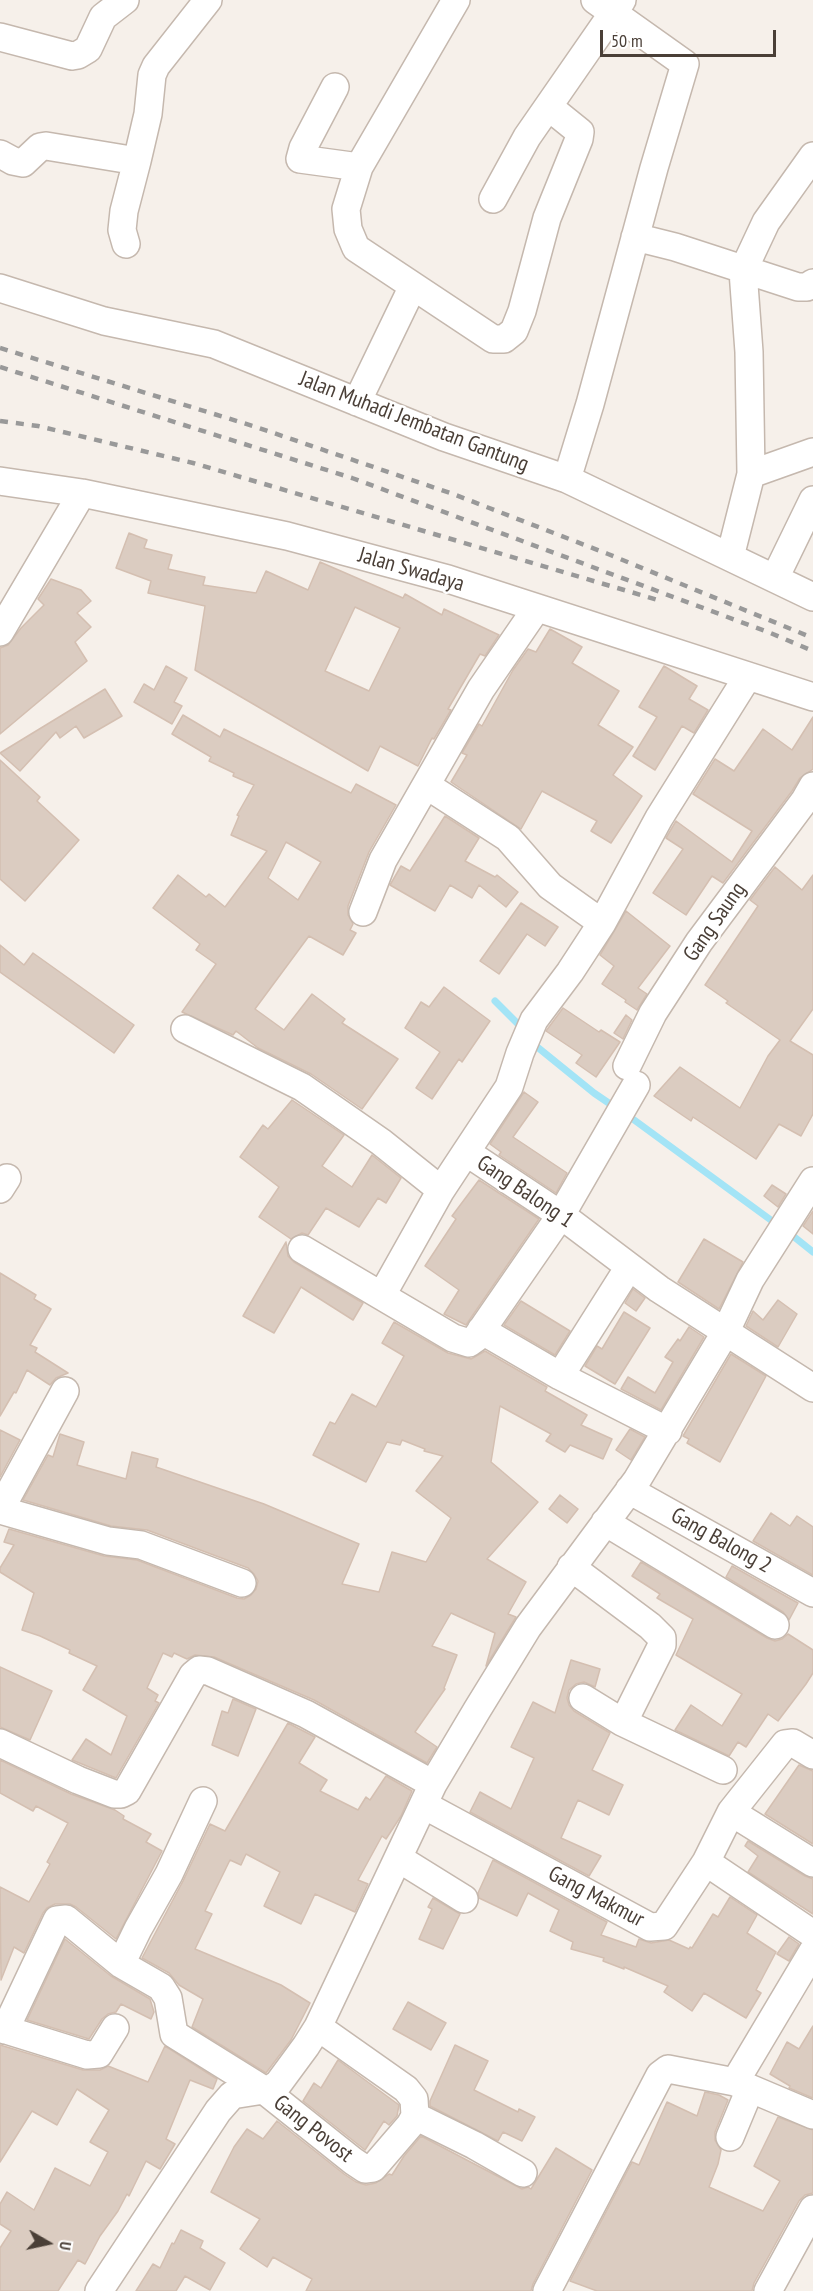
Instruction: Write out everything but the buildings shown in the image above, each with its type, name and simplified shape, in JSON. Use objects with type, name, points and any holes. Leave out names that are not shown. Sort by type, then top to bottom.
[{"type":"street","points":[[0,37],[72,56],[78,55],[88,49],[103,17],[125,0]]},
{"type":"street","points":[[126,244],[122,230],[124,211],[148,114],[152,75],[156,66],[208,0]]},
{"type":"street","points":[[456,0],[359,167],[346,209],[348,229],[356,248],[493,339],[504,339],[514,331],[522,311],[547,218],[579,139],[580,132],[549,107]]},
{"type":"street","points":[[493,200],[527,137],[549,107],[610,4],[685,64],[567,479]]},
{"type":"street","points":[[334,87],[303,148],[300,159],[359,167]]},
{"type":"street","points":[[0,154],[23,163],[40,147],[46,146],[137,161]]},
{"type":"street","points":[[730,557],[751,474],[749,352],[743,271],[766,222],[813,156]]},
{"type":"street","points":[[635,237],[675,247],[798,287],[807,287],[813,283]]},
{"type":"street","points":[[357,402],[413,286]]},
{"type":"street","name":"Jalan Muhadi Jembatan Gantung","points":[[0,288],[104,321],[214,344],[444,437],[567,479],[813,597]]},
{"type":"street","points":[[751,474],[813,452]]},
{"type":"street","name":"Jalan Swadaya","points":[[3,486],[82,493],[287,536],[448,579],[813,697]]},
{"type":"street","points":[[0,632],[82,493]]},
{"type":"street","points":[[775,578],[813,500]]},
{"type":"street","points":[[363,912],[383,860],[476,697],[536,609]]},
{"type":"street","points":[[466,1152],[509,1087],[534,1020],[570,972],[602,923],[659,818],[748,676]]},
{"type":"street","points":[[426,785],[508,838],[550,886],[602,923]]},
{"type":"street","name":"Gang Saung","points":[[481,1330],[561,1215],[626,1094],[653,1013],[699,942],[805,800],[813,786]]},
{"type":"street","points":[[185,1029],[302,1087],[381,1142],[441,1190]]},
{"type":"street","name":"Gang Balong 1","points":[[382,1295],[441,1190],[466,1152],[561,1215],[629,1267],[725,1333],[813,1388]]},
{"type":"street","points":[[108,2288],[218,2110],[232,2095],[270,2090],[278,2084],[318,2027],[429,1794],[501,1669],[571,1567],[629,1490],[668,1431],[725,1333],[750,1280],[813,1181]]},
{"type":"street","points":[[302,1249],[462,1342],[469,1343],[481,1330],[560,1376],[668,1431]]},
{"type":"street","points":[[560,1376],[629,1267]]},
{"type":"street","points":[[65,1391],[0,1510],[108,1541],[141,1545],[242,1583]]},
{"type":"street","name":"Gang Balong 2","points":[[629,1490],[813,1593]]},
{"type":"street","points":[[604,1522],[775,1625]]},
{"type":"street","points":[[571,1567],[650,1626],[662,1638],[662,1646],[622,1722]]},
{"type":"street","points":[[0,1743],[78,1780],[114,1794],[121,1794],[127,1791],[193,1674],[199,1670],[208,1671],[306,1714],[429,1794]]},
{"type":"street","points":[[582,1698],[622,1722],[723,1770]]},
{"type":"street","name":"Gang Makmur","points":[[429,1794],[650,1927],[664,1926],[705,1862],[731,1812],[785,1744],[793,1743],[813,1755]]},
{"type":"street","points":[[121,1964],[169,1874],[202,1801]]},
{"type":"street","points":[[731,1812],[813,1863]]},
{"type":"street","points":[[398,1858],[464,1899]]},
{"type":"street","points":[[705,1862],[813,1934]]},
{"type":"street","name":"Gang Povost","points":[[2,2029],[57,1920],[66,1919],[121,1964],[161,1987],[168,1998],[174,2034],[264,2090],[365,2169],[373,2168],[415,2116]]},
{"type":"street","points":[[730,2137],[742,2086],[813,1951]]},
{"type":"street","points":[[318,2027],[406,2089],[414,2099],[415,2116],[474,2145],[523,2173]]},
{"type":"street","points":[[2,2029],[87,2055],[99,2054],[115,2028]]},
{"type":"street","points":[[547,2291],[660,2074],[668,2069],[742,2086],[813,2115]]},
{"type":"street","points":[[768,2291],[813,2210]]},
{"type":"waterway","points":[[495,1001],[523,1029]]},
{"type":"waterway","points":[[532,1040],[536,1046],[594,1093],[616,1108]]},
{"type":"waterway","points":[[626,1114],[779,1226]]},
{"type":"waterway","points":[[788,1232],[813,1252]]},
{"type":"railway","points":[[0,348],[253,426],[453,494],[608,554],[813,638]]},
{"type":"railway","points":[[0,367],[352,478],[768,632],[813,651]]},
{"type":"railway","points":[[0,421],[38,426],[193,463],[658,600]]}]
